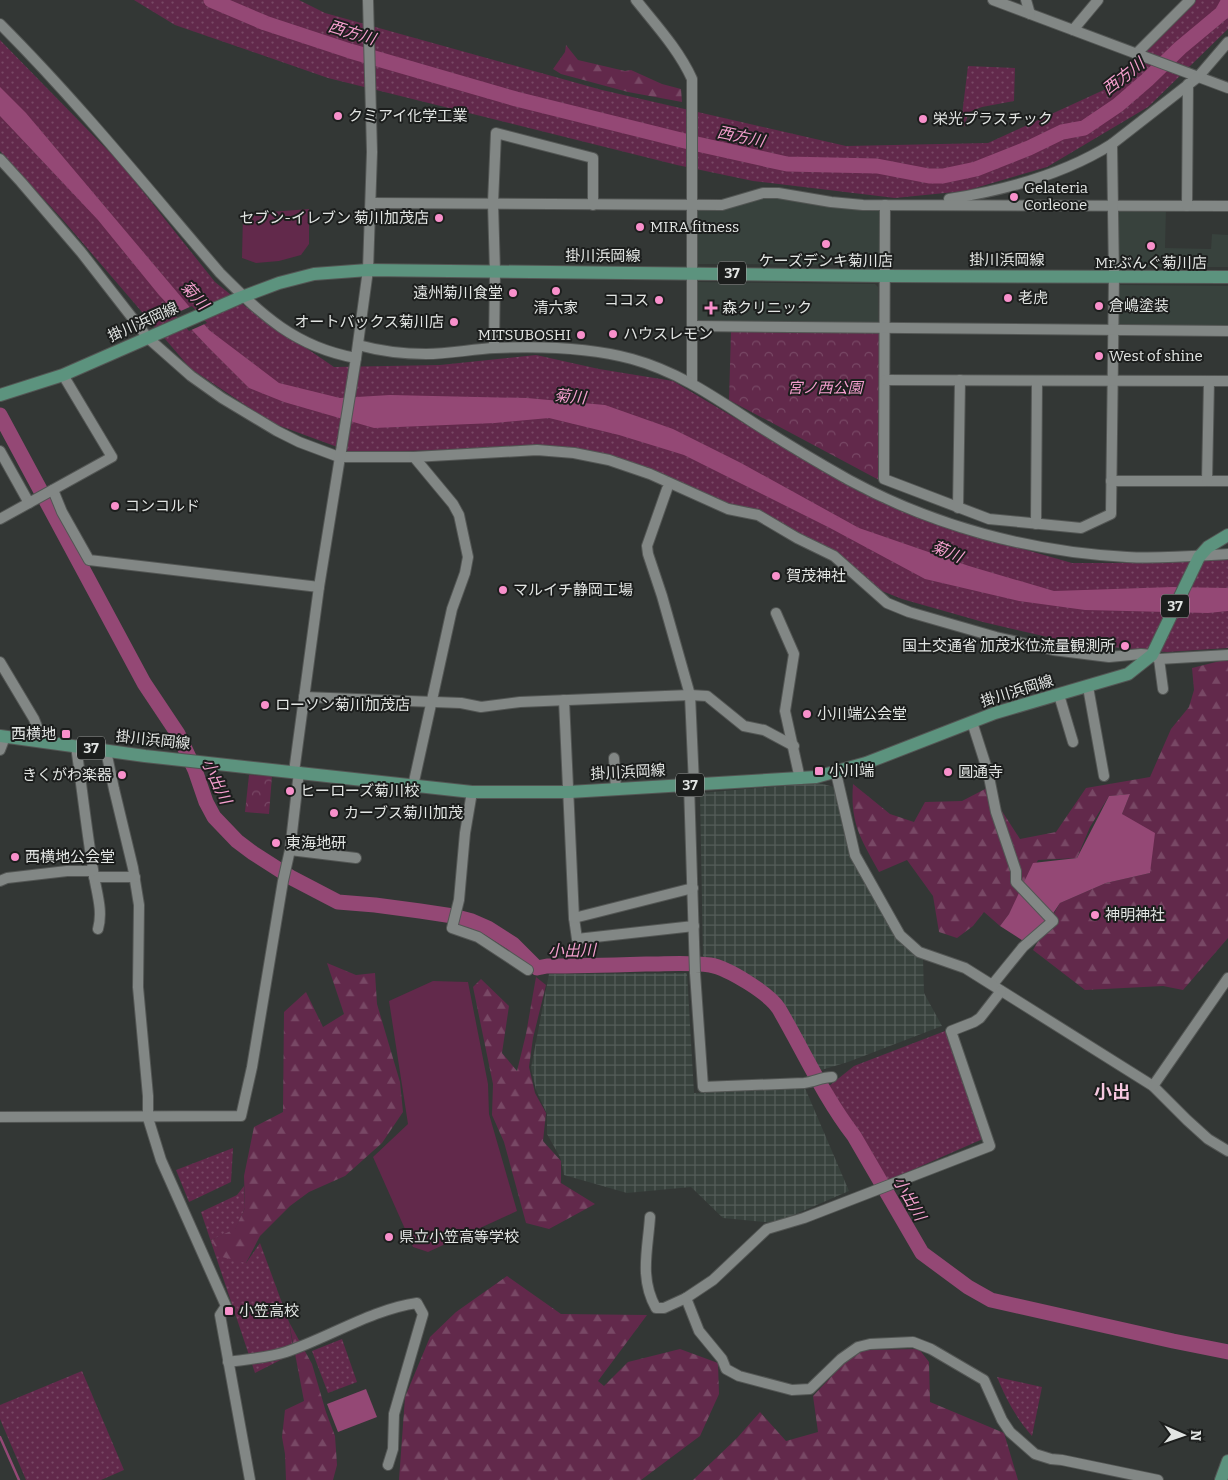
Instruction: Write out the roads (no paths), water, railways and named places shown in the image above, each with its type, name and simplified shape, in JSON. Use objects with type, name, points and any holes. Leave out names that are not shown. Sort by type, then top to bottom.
[{"type":"main road","name":"掛川浜岡線","points":[[0,395],[62,375],[241,297],[280,283],[314,274],[368,270],[885,276],[1228,277]]},
{"type":"main road","name":"掛川浜岡線","points":[[3,736],[203,762],[472,792],[569,792],[816,777],[836,773],[866,763],[995,713],[1128,674],[1154,656],[1198,558],[1208,547],[1228,535]]},
{"type":"street","points":[[0,1117],[148,1118],[167,1116],[241,1116],[252,1067],[283,881],[290,850],[304,697],[318,587],[358,345],[368,270],[372,152],[368,0]]},
{"type":"street","points":[[636,0],[687,68],[692,79],[692,383]]},
{"type":"street","points":[[993,0],[1139,55],[1192,78],[1228,88]]},
{"type":"street","points":[[1026,0],[1030,14]]},
{"type":"street","points":[[1073,30],[1098,0]]},
{"type":"street","points":[[1139,55],[1190,0]]},
{"type":"street","points":[[0,24],[31,54],[84,114],[241,297],[274,324],[300,340],[355,361]]},
{"type":"street","points":[[918,204],[984,194],[1064,170],[1090,158],[1112,144],[1192,78],[1228,42]]},
{"type":"street","points":[[1187,206],[1192,78]]},
{"type":"street","points":[[494,348],[495,272],[493,203],[496,133],[593,158],[593,205]]},
{"type":"street","points":[[885,205],[884,479],[989,519],[1081,528],[1111,514],[1114,276],[1112,144]]},
{"type":"street","points":[[0,159],[81,252],[148,338],[191,376],[222,398],[276,431],[299,442],[340,455],[414,457],[537,450],[574,453],[609,460],[650,474],[728,509],[758,515],[796,538],[842,561],[860,580],[887,603],[909,612],[996,637],[1053,650],[1109,657],[1131,654],[1154,656],[1228,654]]},
{"type":"street","points":[[370,203],[722,205],[763,192],[831,202],[885,205],[1228,206]]},
{"type":"street","points":[[692,326],[1228,331]]},
{"type":"street","points":[[358,345],[384,352],[428,354],[494,348],[546,346],[605,353],[661,368],[692,383],[757,425],[849,480],[917,512],[960,528],[1021,543],[1127,557],[1198,558],[1228,554]]},
{"type":"street","points":[[0,519],[112,457],[62,375]]},
{"type":"street","points":[[885,380],[1228,381]]},
{"type":"street","points":[[958,508],[960,380]]},
{"type":"street","points":[[1036,524],[1037,381]]},
{"type":"street","points":[[1207,481],[1209,381]]},
{"type":"street","points":[[0,451],[29,503]]},
{"type":"street","points":[[413,786],[452,609],[465,573],[468,557],[459,515],[453,504],[414,457]]},
{"type":"street","points":[[1111,480],[1228,481]]},
{"type":"street","points":[[667,489],[647,546],[690,695],[695,973],[703,1087],[808,1082],[828,1077]]},
{"type":"street","points":[[54,490],[62,512],[89,560],[318,587]]},
{"type":"street","points":[[776,613],[794,654],[786,710],[800,779]]},
{"type":"street","points":[[1154,656],[1163,690]]},
{"type":"street","points":[[0,662],[34,718],[43,742]]},
{"type":"street","points":[[1088,687],[1104,776]]},
{"type":"street","points":[[304,697],[461,703],[481,707],[520,702],[690,695],[707,696],[744,726],[764,730],[794,746]]},
{"type":"street","points":[[1060,695],[1072,742]]},
{"type":"street","points":[[564,700],[574,918],[577,939],[694,926]]},
{"type":"street","points":[[972,722],[988,772],[996,812],[1016,870],[1016,882],[1053,921],[1023,947],[993,984]]},
{"type":"street","points":[[0,750],[3,736]]},
{"type":"street","points":[[76,746],[101,920],[98,929]]},
{"type":"street","points":[[106,750],[135,877],[139,905],[138,987],[148,1096],[148,1118],[160,1160],[226,1306],[220,1315],[250,1480]]},
{"type":"street","points":[[614,758],[616,789]]},
{"type":"street","points":[[836,773],[855,855],[900,935],[919,952],[941,958],[965,968],[993,984],[1001,991],[1154,1086],[1187,1120],[1208,1138],[1228,1151]]},
{"type":"street","points":[[472,792],[459,900],[452,928],[478,937],[528,970]]},
{"type":"street","points":[[290,850],[356,858]]},
{"type":"street","points":[[0,882],[8,878],[67,871],[135,877]]},
{"type":"street","points":[[574,918],[693,888]]},
{"type":"street","points":[[1154,1086],[1228,978]]},
{"type":"street","points":[[650,1218],[645,1271],[652,1302],[656,1308],[664,1308],[686,1298],[713,1280],[767,1229],[804,1218],[990,1146],[951,1031],[980,1018],[1001,991]]},
{"type":"street","points":[[686,1298],[699,1331],[722,1359],[726,1369],[739,1376],[792,1390],[810,1389],[840,1359],[858,1347],[870,1344],[914,1342],[938,1353],[984,1380],[1002,1420],[1010,1432],[1035,1454],[1051,1459],[1158,1480]]},
{"type":"street","points":[[228,1362],[284,1353],[379,1314],[406,1304],[417,1303],[423,1314],[394,1414],[393,1449],[388,1465]]},
{"type":"waterway","name":"西方川","points":[[211,0],[265,23],[350,51],[516,99],[697,144],[787,164],[877,166],[929,176],[943,176],[976,169],[1029,148],[1062,132],[1084,128],[1118,105],[1147,80],[1180,48],[1222,13],[1228,2]]},
{"type":"waterway","name":"小出川","points":[[0,415],[144,683],[178,734],[214,817],[237,841],[292,878],[338,902],[420,911],[472,921],[488,928],[513,944],[537,968],[547,966],[678,963],[710,965],[737,976],[767,996],[779,1009],[824,1090],[854,1136],[922,1253],[968,1287],[991,1300],[1228,1352]]},
{"type":"waterway","points":[[0,1437],[19,1480]]},
{"type":"place","name":"クミアイ化学工業","points":[[338,116]]},
{"type":"place","name":"栄光プラスチック","points":[[923,119]]},
{"type":"place","name":"Gelateria Corleone","points":[[1014,197]]},
{"type":"place","name":"セブン-イレブン 菊川加茂店","points":[[439,218]]},
{"type":"place","name":"MIRA fitness","points":[[640,227]]},
{"type":"place","name":"ケーズデンキ菊川店","points":[[826,244]]},
{"type":"place","name":"Mr.ぶんぐ菊川店","points":[[1151,246]]},
{"type":"place","name":"清六家","points":[[556,291]]},
{"type":"place","name":"遠州菊川食堂","points":[[513,293]]},
{"type":"place","name":"老虎","points":[[1008,298]]},
{"type":"place","name":"ココス","points":[[659,300]]},
{"type":"place","name":"倉嶋塗装","points":[[1099,306]]},
{"type":"place","name":"森クリニック","points":[[711,308]]},
{"type":"place","name":"オートバックス菊川店","points":[[454,322]]},
{"type":"place","name":"ハウスレモン","points":[[613,334]]},
{"type":"place","name":"MITSUBOSHI","points":[[581,335]]},
{"type":"place","name":"West of shine","points":[[1099,356]]},
{"type":"place","name":"コンコルド","points":[[115,506]]},
{"type":"place","name":"賀茂神社","points":[[776,576]]},
{"type":"place","name":"マルイチ静岡工場","points":[[503,590]]},
{"type":"place","name":"国土交通省 加茂水位流量観測所","points":[[1125,646]]},
{"type":"place","name":"ローソン菊川加茂店","points":[[265,705]]},
{"type":"place","name":"小川端公会堂","points":[[807,714]]},
{"type":"place","name":"西横地","points":[[66,734]]},
{"type":"place","name":"小川端","points":[[819,771]]},
{"type":"place","name":"圓通寺","points":[[948,772]]},
{"type":"place","name":"きくがわ楽器","points":[[122,775]]},
{"type":"place","name":"ヒーローズ菊川校","points":[[290,791]]},
{"type":"place","name":"カーブス菊川加茂","points":[[334,813]]},
{"type":"place","name":"東海地研","points":[[276,843]]},
{"type":"place","name":"西横地公会堂","points":[[15,857]]},
{"type":"place","name":"神明神社","points":[[1095,915]]},
{"type":"place","name":"県立小笠高等学校","points":[[389,1237]]},
{"type":"place","name":"小笠高校","points":[[229,1311]]},
{"type":"district","name":"小出","points":[[1112,1092]]},
{"type":"water label","name":"菊川","points":[[195,295]]},
{"type":"water label","name":"菊川","points":[[570,396]]},
{"type":"water label","name":"菊川","points":[[947,551]]},
{"type":"park label","name":"宮ノ西公園","points":[[825,388]]}]
